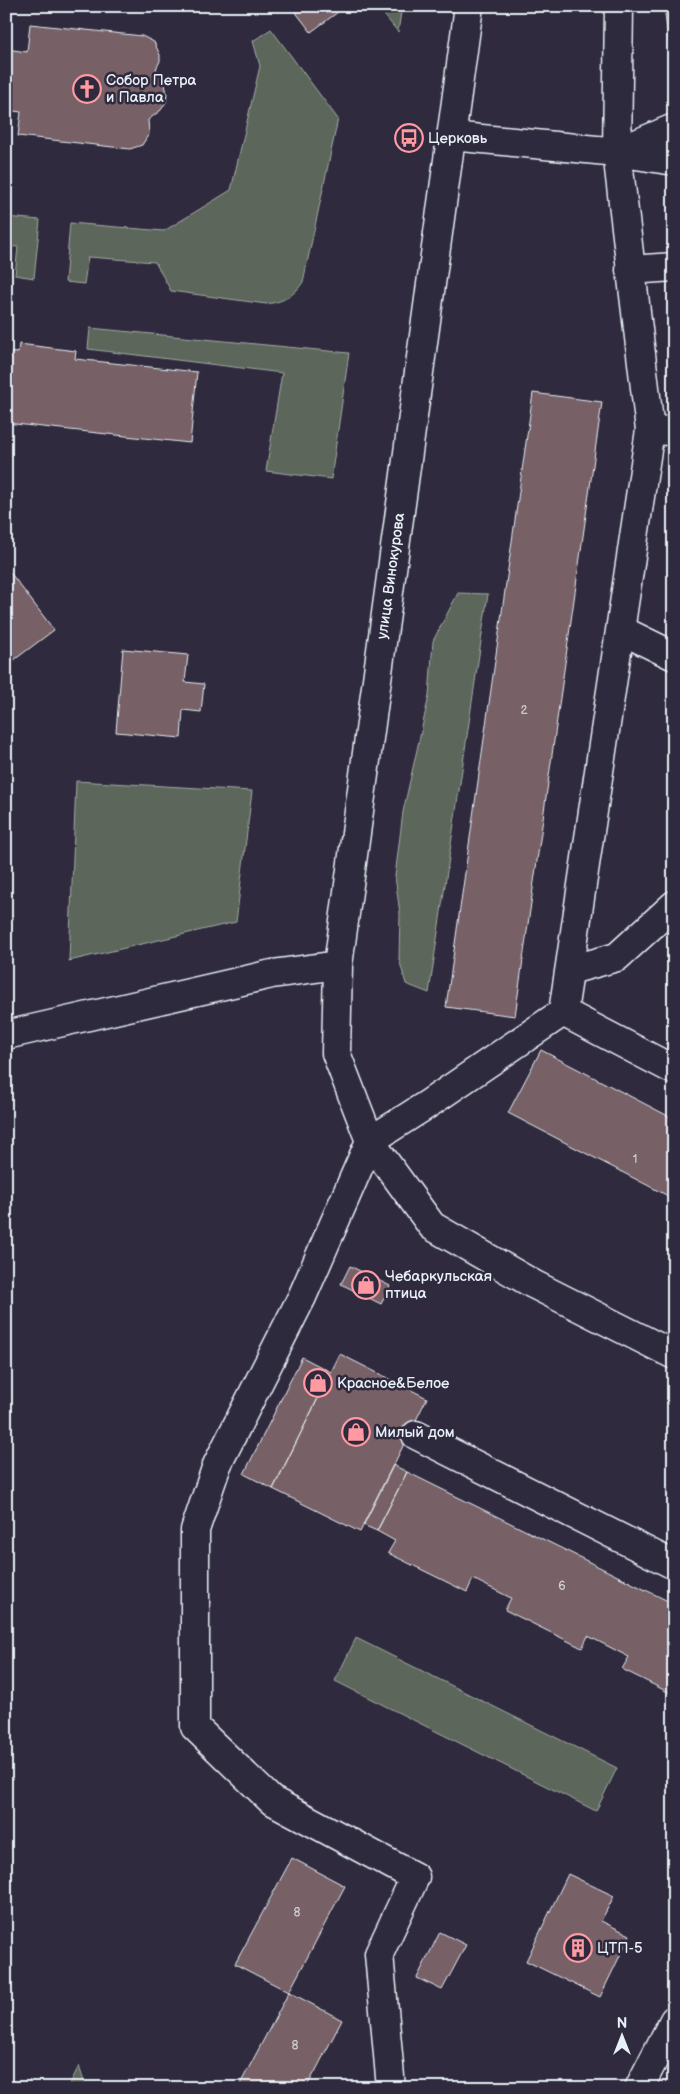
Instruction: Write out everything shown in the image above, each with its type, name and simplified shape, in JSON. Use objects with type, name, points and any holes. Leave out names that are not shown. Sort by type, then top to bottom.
[{"type":"street","name":"улица Винокурова","points":[[469,6],[338,965],[336,1053],[370,1141],[432,1226],[533,1284],[674,1355]]},
{"type":"street","points":[[391,2088],[379,1954],[415,1877],[271,1800],[194,1727],[195,1530],[217,1465],[302,1297],[370,1141],[563,1012],[621,630],[662,431],[630,270],[618,152],[618,6]]},
{"type":"street","points":[[618,152],[674,128]]},
{"type":"street","points":[[452,136],[618,152],[674,161]]},
{"type":"street","points":[[630,270],[674,267]]},
{"type":"street","points":[[621,630],[674,656]]},
{"type":"street","points":[[570,970],[617,957],[674,905]]},
{"type":"street","points":[[6,1035],[272,974],[338,965]]},
{"type":"street","points":[[563,1012],[674,1070]]},
{"type":"street","points":[[416,1435],[674,1566]]},
{"type":"street","points":[[639,2088],[674,2020]]},
{"type":"green space","points":[[377,6],[402,6],[398,32]]},
{"type":"green space","points":[[271,29],[338,119],[303,282],[300,287],[287,298],[266,304],[171,291],[155,262],[88,257],[84,284],[65,282],[70,223],[164,231],[231,190],[260,66],[253,41]]},
{"type":"green space","points":[[6,217],[40,220],[34,278],[15,275],[18,247],[6,246]]},
{"type":"green space","points":[[90,328],[349,353],[331,479],[266,471],[282,373],[88,349]]},
{"type":"green space","points":[[458,593],[488,594],[429,993],[406,984],[399,959],[400,914],[395,876],[403,812],[429,696],[433,641]]},
{"type":"green space","points":[[76,781],[252,791],[236,922],[69,961]]},
{"type":"green space","points":[[356,1638],[617,1768],[596,1811],[335,1681]]},
{"type":"green space","points":[[79,2066],[86,2088],[68,2088]]},
{"type":"building","points":[[291,6],[333,6],[338,12],[311,32]]},
{"type":"building","points":[[664,6],[674,6],[674,54],[670,54]]},
{"type":"building","name":"Собор Петра и Павла","points":[[30,24],[142,36],[154,42],[160,55],[160,61],[156,69],[163,76],[167,93],[166,102],[161,110],[148,120],[149,134],[142,145],[130,149],[18,136],[21,112],[6,110],[6,49],[27,52]]},
{"type":"building","points":[[19,344],[76,351],[75,359],[197,372],[190,443],[6,423],[6,352],[18,353]]},
{"type":"building","points":[[533,393],[602,402],[515,1016],[446,1007]]},
{"type":"building","points":[[6,567],[54,630],[6,666]]},
{"type":"building","points":[[123,649],[188,655],[185,682],[204,684],[201,712],[183,710],[181,738],[116,732]]},
{"type":"building","points":[[541,1050],[674,1119],[674,1199],[508,1113]]},
{"type":"building","name":"Чебаркульская птица","points":[[350,1266],[390,1286],[381,1304],[341,1284]]},
{"type":"building","name":"Милый дом","points":[[340,1354],[427,1398],[360,1532],[273,1489]]},
{"type":"building","points":[[302,1357],[331,1372],[273,1489],[244,1474]]},
{"type":"building","points":[[393,1465],[407,1472],[377,1531],[363,1525]]},
{"type":"building","points":[[407,1472],[674,1604],[674,1695],[622,1669],[629,1657],[588,1636],[582,1648],[505,1610],[511,1598],[473,1579],[467,1592],[388,1553],[395,1541],[377,1531]]},
{"type":"building","points":[[292,1858],[345,1886],[289,1992],[235,1964]]},
{"type":"building","name":"ЦТП-5","points":[[568,1874],[614,1896],[601,1921],[630,1935],[600,1997],[526,1961]]},
{"type":"building","points":[[440,1932],[466,1945],[442,1990],[417,1978]]},
{"type":"building","points":[[289,1992],[342,2020],[316,2070],[306,2088],[238,2088]]},
{"type":"place","name":"Собор Петра и Павла","points":[[87,89]]},
{"type":"place","name":"Церковь","points":[[409,138]]},
{"type":"place","name":"Чебаркульская птица","points":[[366,1285]]},
{"type":"place","name":"Красное&Белое","points":[[318,1383]]},
{"type":"place","name":"Милый дом","points":[[356,1432]]},
{"type":"place","name":"ЦТП-5","points":[[578,1948]]}]
